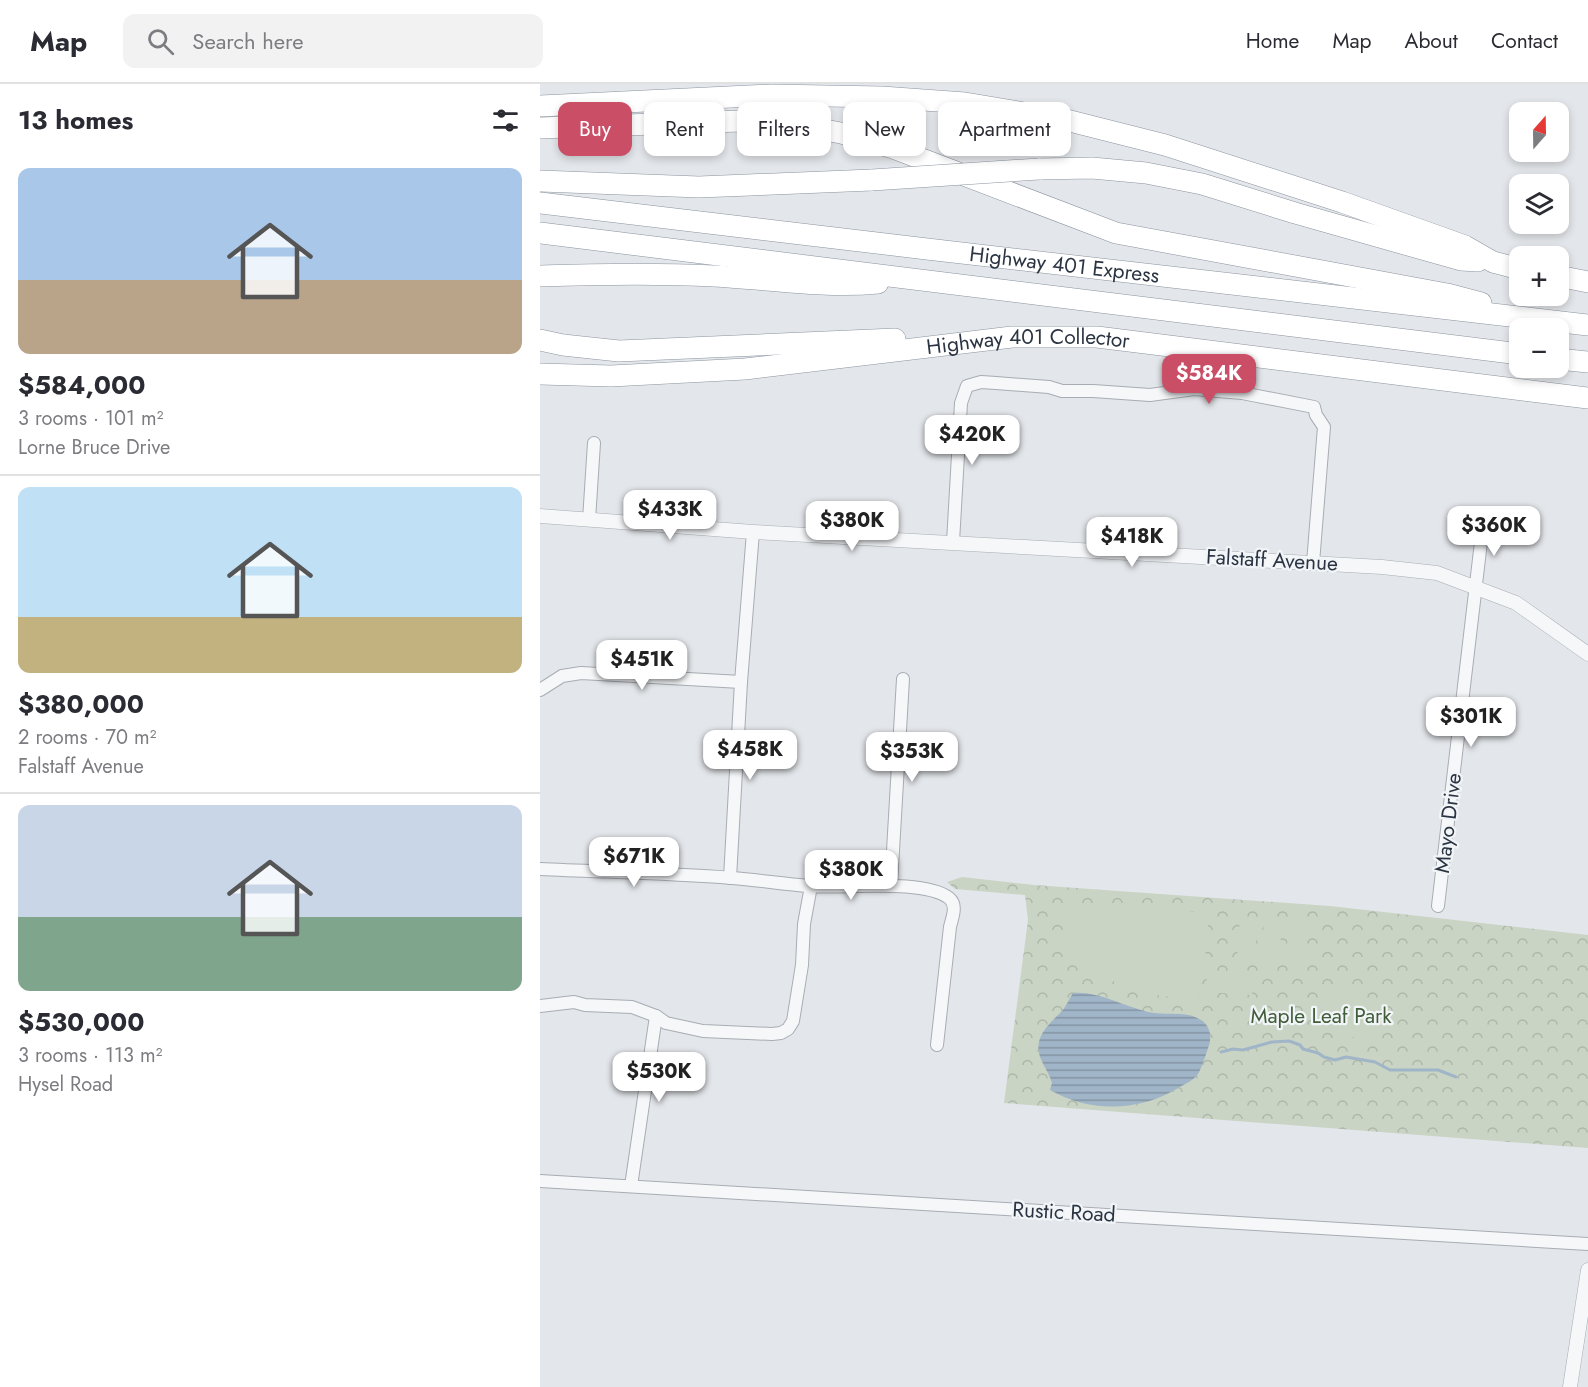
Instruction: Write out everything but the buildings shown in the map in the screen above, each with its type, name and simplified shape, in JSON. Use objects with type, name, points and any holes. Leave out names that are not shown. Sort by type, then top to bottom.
[{"type":"highway","points":[[540,106],[772,95],[882,97],[965,103],[1066,120],[1165,145],[1353,206],[1465,246],[1493,262]]},
{"type":"highway","points":[[540,128],[740,121],[792,124],[841,133],[893,148],[1116,233],[1447,294],[1532,318]]},
{"type":"highway","points":[[540,181],[699,187],[1092,168],[1146,173],[1202,184],[1461,260],[1493,262],[1509,266]]},
{"type":"highway","name":"Highway 401 Express","points":[[540,203],[1522,318]]},
{"type":"highway","name":"Highway 401 Express","points":[[540,233],[1509,353]]},
{"type":"highway","points":[[540,276],[612,273],[713,276],[850,286],[921,279]]},
{"type":"highway","points":[[1569,278],[1588,282]]},
{"type":"highway","name":"Highway 401 Express","points":[[1569,323],[1588,325]]},
{"type":"highway","points":[[540,340],[619,351],[847,340],[1012,338]]},
{"type":"highway","name":"Highway 401 Collector","points":[[540,374],[611,376],[746,369],[1012,338],[1097,338],[1588,398]]},
{"type":"highway","points":[[1569,360],[1588,362]]},
{"type":"street","points":[[953,542],[961,403],[967,386],[988,382],[1049,387],[1062,391],[1150,395],[1194,389],[1242,393],[1314,407],[1316,415],[1324,426],[1313,563]]},
{"type":"street","points":[[589,520],[594,443]]},
{"type":"street","name":"Falstaff Avenue","points":[[540,516],[753,532],[1382,567],[1437,573],[1516,603],[1588,654]]},
{"type":"street","name":"Mayo Drive","points":[[1438,906],[1483,525]]},
{"type":"street","points":[[730,878],[741,682],[753,532]]},
{"type":"street","points":[[540,690],[562,676],[581,673],[741,682]]},
{"type":"street","points":[[891,885],[903,679]]},
{"type":"street","points":[[540,869],[730,878],[811,886],[891,885],[937,892],[952,900],[954,912],[950,927],[936,1045]]},
{"type":"street","points":[[540,1006],[574,1002],[585,1005],[632,1007],[656,1016],[666,1023],[683,1028],[703,1031],[781,1033],[793,1022],[802,965],[804,924],[811,886]]},
{"type":"street","points":[[631,1186],[656,1016]]},
{"type":"street","name":"Rustic Road","points":[[540,1181],[1588,1244]]},
{"type":"street","points":[[1570,1387],[1588,1270]]},
{"type":"green space","name":"Maple Leaf Park","points":[[962,877],[1034,885],[1330,906],[1588,935],[1588,1148],[1004,1103],[1028,920],[1025,895],[955,889],[947,882]]},
{"type":"green space","points":[[1059,908],[1205,912],[1209,916],[1206,951],[1197,1000],[1155,995],[1100,977],[1077,965],[1068,954]]},
{"type":"green space","points":[[1240,918],[1258,919],[1255,958],[1237,957]]},
{"type":"green space","points":[[1264,920],[1282,922],[1279,961],[1261,959]]},
{"type":"green space","points":[[1289,922],[1307,924],[1304,963],[1286,961]]},
{"type":"green space","points":[[1207,973],[1253,976],[1252,995],[1206,992]]},
{"type":"green space","points":[[1330,987],[1377,1003],[1364,1041],[1317,1025]]},
{"type":"water","points":[[1073,993],[1092,994],[1148,1012],[1189,1015],[1201,1020],[1209,1029],[1210,1041],[1198,1074],[1189,1082],[1165,1095],[1132,1105],[1098,1106],[1065,1098],[1050,1090],[1052,1083],[1040,1057],[1039,1041],[1044,1030],[1064,1009]]},
{"type":"waterway","points":[[1221,1052],[1289,1041],[1300,1045],[1303,1049],[1335,1060],[1346,1057],[1375,1062],[1390,1070],[1438,1070],[1456,1077]]}]
